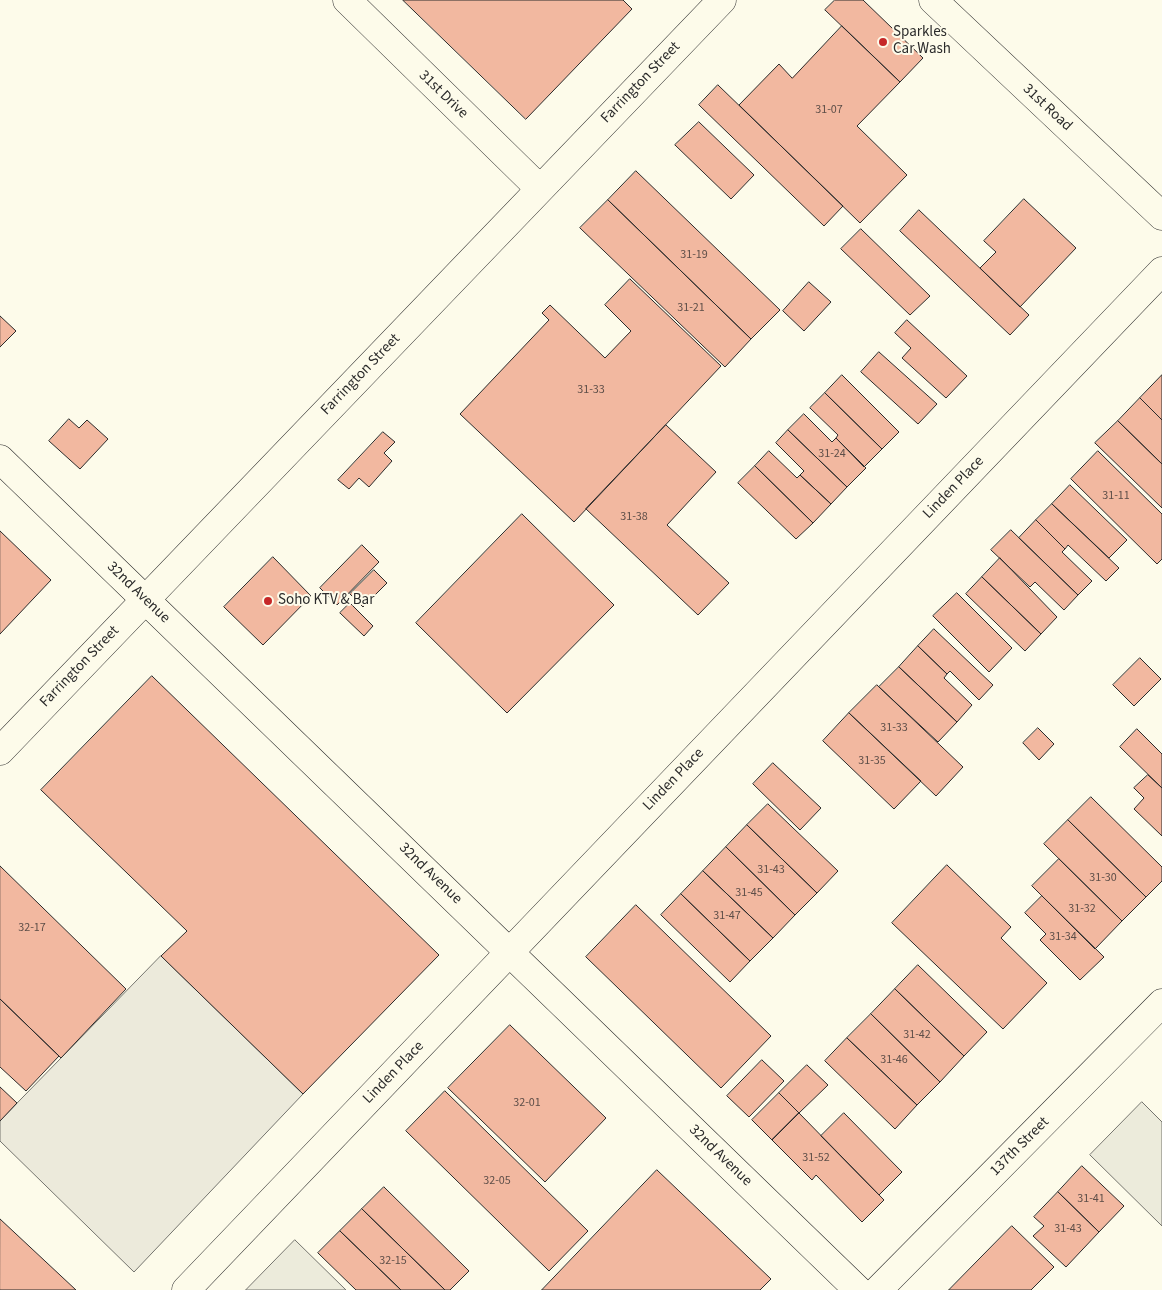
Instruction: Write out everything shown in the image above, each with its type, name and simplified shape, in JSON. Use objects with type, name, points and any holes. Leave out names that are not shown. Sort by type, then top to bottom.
[{"type":"street","name":"31st Drive","points":[[347,0],[540,189]]},
{"type":"street","name":"Farrington Street","points":[[0,751],[722,0]]},
{"type":"street","name":"31st Road","points":[[933,0],[1162,216]]},
{"type":"street","name":"Linden Place","points":[[186,1290],[1162,271]]},
{"type":"street","name":"32nd Avenue","points":[[0,459],[858,1290]]},
{"type":"street","name":"137th Street","points":[[878,1290],[1162,1003]]},
{"type":"shaded area","points":[[161,956],[303,1094],[134,1272],[0,1141],[0,1121]]},
{"type":"shaded area","points":[[1142,1102],[1162,1122],[1162,1226],[1090,1155]]},
{"type":"shaded area","points":[[295,1240],[346,1290],[246,1290]]},
{"type":"building","points":[[403,0],[623,0],[632,9],[526,119]]},
{"type":"building","name":"Sparkles Car Wash","points":[[835,0],[863,0],[923,58],[900,82],[825,10]]},
{"type":"building","points":[[842,26],[900,82],[857,126],[907,175],[860,223],[739,105],[779,64],[792,78]]},
{"type":"building","points":[[718,85],[843,206],[824,226],[699,105]]},
{"type":"building","points":[[699,122],[754,175],[731,199],[675,145]]},
{"type":"building","points":[[636,171],[780,310],[751,339],[608,200]]},
{"type":"building","points":[[1024,199],[1076,248],[1020,307],[980,268],[996,252],[984,241]]},
{"type":"building","points":[[608,200],[751,339],[725,367],[580,228]]},
{"type":"building","points":[[919,210],[1029,315],[1010,335],[900,231]]},
{"type":"building","points":[[861,229],[930,296],[910,315],[841,249]]},
{"type":"building","points":[[630,279],[721,366],[574,522],[460,414],[549,320],[542,313],[550,305],[605,358],[631,331],[605,305]]},
{"type":"building","points":[[809,282],[831,302],[804,331],[783,311]]},
{"type":"building","points":[[0,316],[16,331],[0,347]]},
{"type":"building","points":[[907,320],[967,376],[946,398],[902,358],[911,348],[895,333]]},
{"type":"building","points":[[879,352],[937,404],[918,424],[861,372]]},
{"type":"building","points":[[842,375],[899,432],[882,449],[825,393]]},
{"type":"building","points":[[1162,375],[1162,420],[1140,398]]},
{"type":"building","points":[[825,393],[882,449],[864,467],[836,438],[838,435],[810,408]]},
{"type":"building","points":[[1140,398],[1162,420],[1162,464],[1118,421]]},
{"type":"building","points":[[804,414],[832,442],[836,438],[866,468],[847,487],[788,430]]},
{"type":"building","points":[[69,419],[79,428],[87,420],[108,439],[80,469],[49,441]]},
{"type":"building","points":[[1118,421],[1162,464],[1162,508],[1095,443]]},
{"type":"building","points":[[666,425],[716,472],[667,525],[729,583],[698,615],[586,509]]},
{"type":"building","points":[[788,430],[847,487],[831,504],[800,475],[804,471],[776,443]]},
{"type":"building","points":[[383,432],[395,442],[384,453],[392,461],[369,487],[359,478],[349,489],[338,480]]},
{"type":"building","points":[[769,451],[797,478],[800,475],[831,504],[813,523],[755,466]]},
{"type":"building","points":[[1098,451],[1162,514],[1162,559],[1157,564],[1071,479]]},
{"type":"building","points":[[755,466],[813,523],[796,539],[738,483]]},
{"type":"building","points":[[1070,485],[1127,540],[1109,558],[1052,504]]},
{"type":"building","points":[[1052,504],[1119,568],[1106,581],[1068,545],[1065,549],[1036,520]]},
{"type":"building","points":[[522,514],[614,605],[507,713],[416,623]]},
{"type":"building","points":[[1036,520],[1065,549],[1062,552],[1092,581],[1078,595],[1019,538]]},
{"type":"building","points":[[1011,530],[1078,595],[1064,610],[1035,582],[1030,587],[991,550]]},
{"type":"building","points":[[0,531],[51,580],[0,634]]},
{"type":"building","points":[[362,545],[379,562],[337,605],[320,588]]},
{"type":"building","name":"Soho KTV & Bar","points":[[273,557],[311,596],[263,645],[224,607]]},
{"type":"building","points":[[1000,558],[1057,617],[1041,634],[982,577]]},
{"type":"building","points":[[374,570],[387,583],[363,607],[350,594]]},
{"type":"building","points":[[982,577],[1041,634],[1025,651],[966,594]]},
{"type":"building","points":[[957,593],[1012,648],[989,672],[933,616]]},
{"type":"building","points":[[350,603],[373,626],[364,636],[340,613]]},
{"type":"building","points":[[934,629],[993,685],[979,700],[950,671],[947,674],[918,646]]},
{"type":"building","points":[[918,646],[947,674],[944,678],[972,705],[957,722],[899,667]]},
{"type":"building","points":[[1140,658],[1161,679],[1134,706],[1113,685]]},
{"type":"building","points":[[899,667],[957,722],[938,742],[879,687]]},
{"type":"building","points":[[152,676],[439,955],[303,1094],[161,956],[187,931],[41,790]]},
{"type":"building","points":[[877,685],[963,767],[936,796],[849,713]]},
{"type":"building","points":[[849,713],[921,781],[894,809],[823,741]]},
{"type":"building","points":[[1038,728],[1054,744],[1039,760],[1023,743]]},
{"type":"building","points":[[1137,729],[1162,754],[1162,788],[1120,747]]},
{"type":"building","points":[[773,763],[821,808],[800,830],[753,784]]},
{"type":"building","points":[[1148,775],[1162,788],[1162,836],[1134,809],[1144,798],[1134,788]]},
{"type":"building","points":[[1091,797],[1162,867],[1162,881],[1146,897],[1068,820]]},
{"type":"building","points":[[768,804],[838,871],[817,893],[747,825]]},
{"type":"building","points":[[1068,820],[1146,897],[1122,921],[1044,844]]},
{"type":"building","points":[[747,825],[817,893],[795,915],[726,847]]},
{"type":"building","points":[[726,847],[795,915],[773,938],[703,871]]},
{"type":"building","points":[[1059,859],[1122,921],[1095,949],[1032,886]]},
{"type":"building","points":[[947,865],[1011,927],[1001,938],[1047,983],[1003,1029],[892,923]]},
{"type":"building","points":[[0,866],[126,989],[61,1058],[0,999]]},
{"type":"building","points":[[703,871],[773,938],[750,961],[681,894]]},
{"type":"building","points":[[681,894],[750,961],[730,982],[661,915]]},
{"type":"building","points":[[1042,896],[1104,957],[1080,980],[1040,940],[1046,934],[1025,913]]},
{"type":"building","points":[[636,905],[771,1036],[721,1088],[586,957]]},
{"type":"building","points":[[918,965],[987,1032],[964,1056],[895,989]]},
{"type":"building","points":[[895,989],[964,1056],[940,1082],[871,1014]]},
{"type":"building","points":[[0,999],[59,1056],[26,1091],[0,1067]]},
{"type":"building","points":[[871,1014],[940,1082],[917,1105],[847,1038]]},
{"type":"building","points":[[510,1025],[606,1118],[545,1182],[448,1088]]},
{"type":"building","points":[[847,1038],[917,1105],[895,1129],[825,1061]]},
{"type":"building","points":[[762,1060],[784,1081],[749,1117],[727,1096]]},
{"type":"building","points":[[807,1065],[828,1085],[799,1113],[779,1093]]},
{"type":"building","points":[[0,1087],[17,1103],[0,1121]]},
{"type":"building","points":[[445,1091],[588,1231],[549,1271],[406,1131]]},
{"type":"building","points":[[779,1093],[799,1113],[772,1140],[752,1120]]},
{"type":"building","points":[[799,1113],[884,1200],[862,1222],[816,1175],[812,1180],[772,1140]]},
{"type":"building","points":[[844,1113],[902,1172],[879,1195],[821,1136]]},
{"type":"building","points":[[1082,1166],[1124,1206],[1099,1232],[1058,1192]]},
{"type":"building","points":[[657,1170],[771,1279],[760,1290],[542,1290]]},
{"type":"building","points":[[384,1187],[469,1271],[450,1290],[445,1290],[362,1209]]},
{"type":"building","points":[[1058,1192],[1099,1232],[1066,1267],[1033,1236],[1044,1226],[1034,1217]]},
{"type":"building","points":[[362,1209],[445,1290],[401,1290],[340,1231]]},
{"type":"building","points":[[0,1219],[76,1290],[0,1290]]},
{"type":"building","points":[[1012,1226],[1054,1267],[1031,1290],[949,1290]]},
{"type":"building","points":[[340,1231],[401,1290],[356,1290],[318,1253]]},
{"type":"place","name":"Sparkles Car Wash","points":[[883,42]]},
{"type":"place","name":"Soho KTV & Bar","points":[[268,601]]}]
